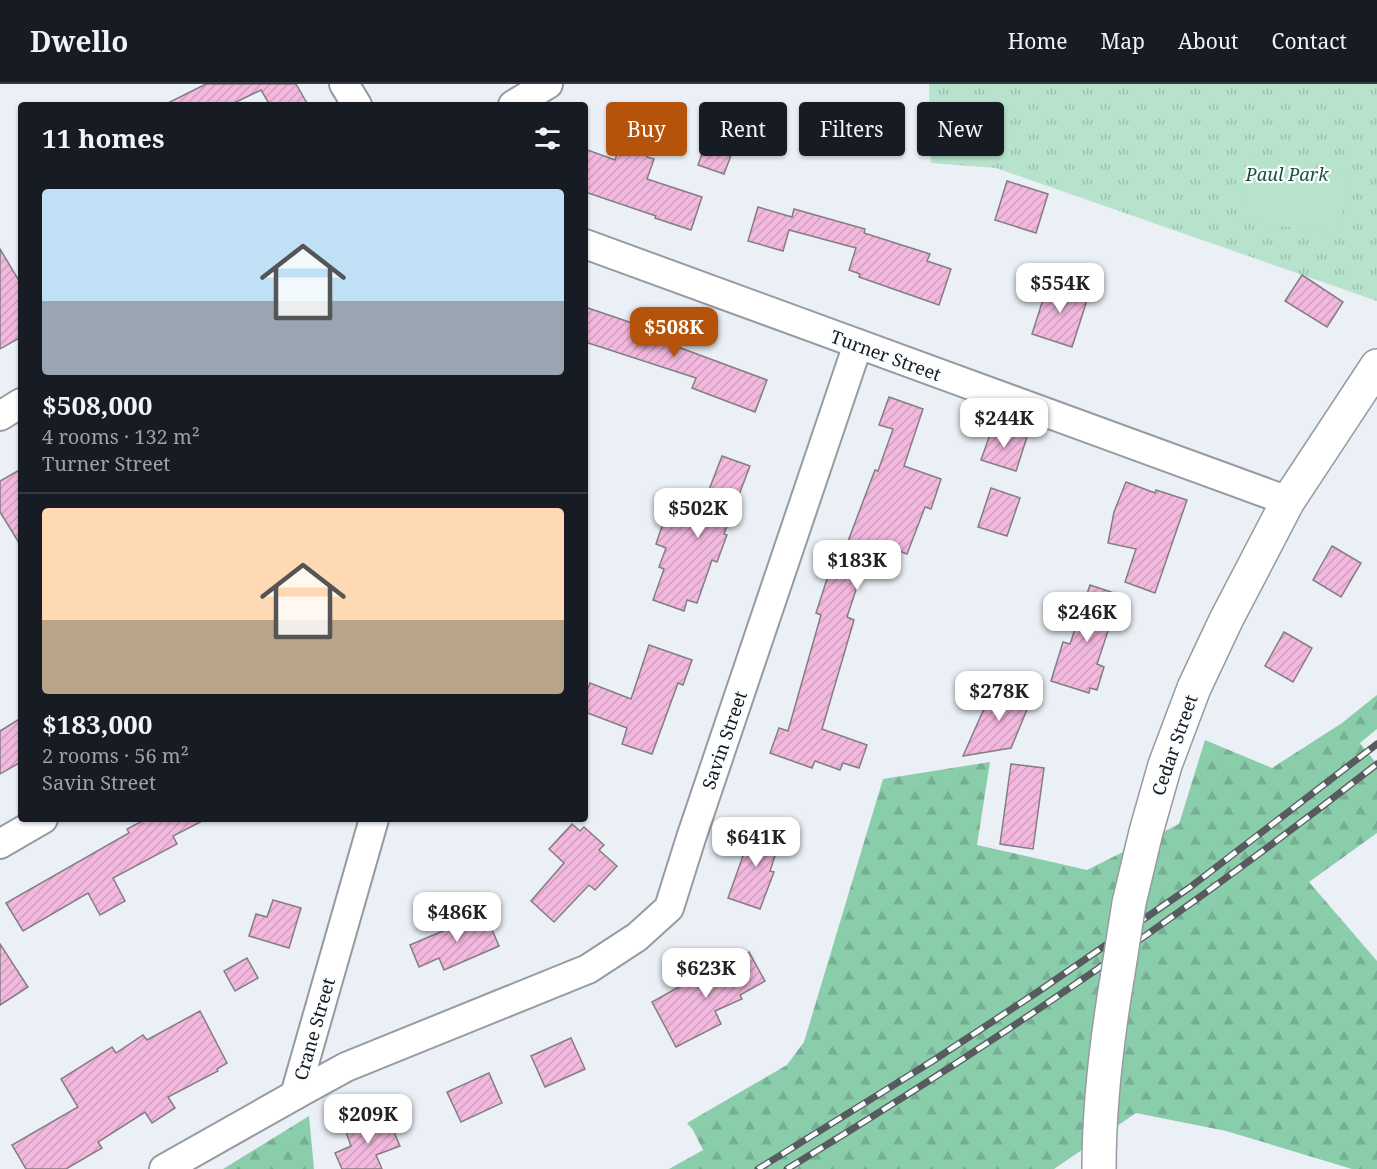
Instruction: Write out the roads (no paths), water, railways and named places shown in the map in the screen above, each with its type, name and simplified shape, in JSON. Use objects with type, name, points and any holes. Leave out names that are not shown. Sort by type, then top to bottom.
[{"type":"street","points":[[344,84],[355,102]]},
{"type":"street","points":[[518,102],[548,84]]},
{"type":"street","name":"Turner Street","points":[[588,245],[1288,501]]},
{"type":"street","name":"Savin Street","points":[[295,1095],[346,1067],[588,969],[637,937],[669,908],[858,344]]},
{"type":"street","name":"Cedar Street","points":[[1099,1169],[1108,1034],[1129,903],[1165,765],[1194,688],[1226,620],[1288,501],[1377,366]]},
{"type":"street","points":[[0,416],[18,405]]},
{"type":"street","points":[[0,844],[39,822]]},
{"type":"street","name":"Crane Street","points":[[164,1169],[295,1095],[373,822]]},
{"type":"railway","points":[[758,1169],[931,1062],[1039,991],[1189,888],[1377,744]]},
{"type":"railway","points":[[787,1169],[1014,1026],[1088,976],[1234,872],[1377,764]]},
{"type":"park label","name":"Paul Park","points":[[1287,174]]}]
